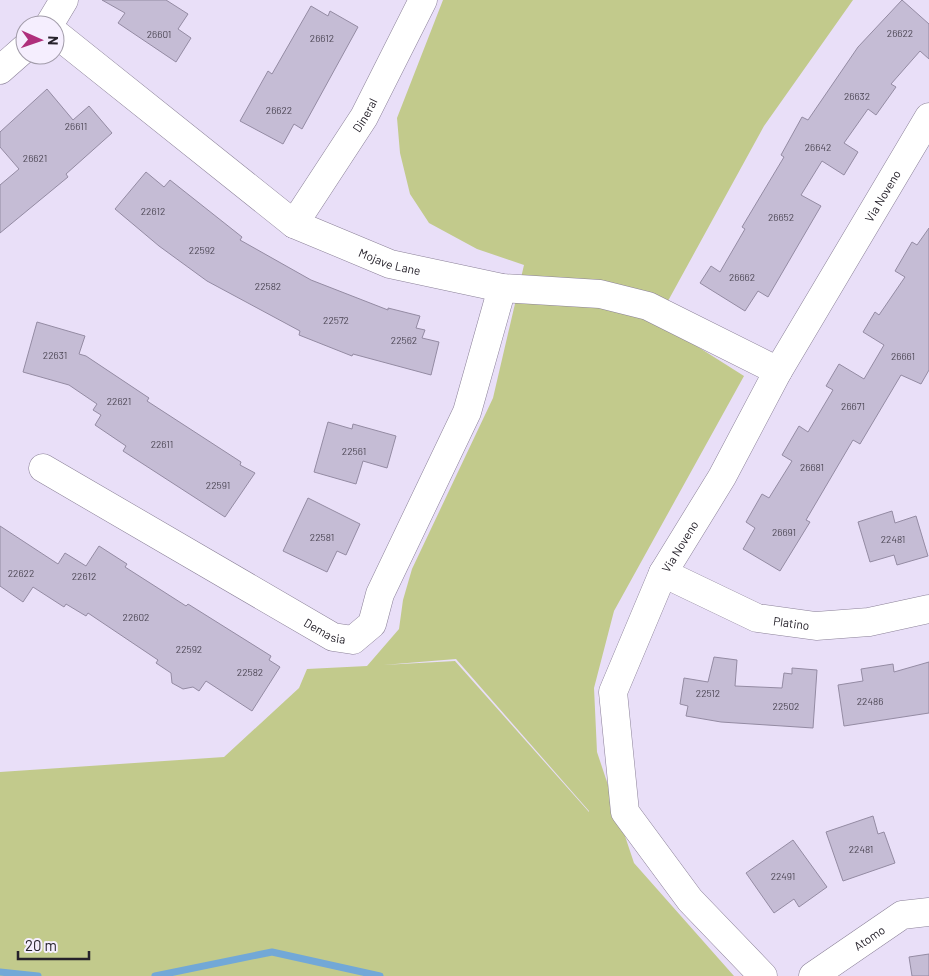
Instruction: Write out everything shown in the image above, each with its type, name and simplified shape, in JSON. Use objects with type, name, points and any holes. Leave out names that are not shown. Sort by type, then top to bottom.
[{"type":"street","points":[[55,15],[64,0]]},
{"type":"street","name":"Dineral","points":[[294,224],[364,117],[423,0]]},
{"type":"street","name":"Mojave Lane","points":[[65,41],[294,224],[390,264],[502,288],[600,294],[648,306],[778,371]]},
{"type":"street","points":[[0,70],[15,57]]},
{"type":"street","name":"Via Noveno","points":[[763,976],[690,900],[625,812],[613,692],[663,573],[722,478],[778,371],[929,117]]},
{"type":"street","name":"Demasia","points":[[43,468],[333,637],[353,640],[372,624],[380,594],[467,412],[502,288]]},
{"type":"street","name":"Platino","points":[[663,573],[757,618],[816,626],[869,622],[929,609]]},
{"type":"street","name":"Atomo","points":[[813,976],[902,915],[929,912]]},
{"type":"green space","points":[[443,0],[853,0],[764,126],[657,321],[744,376],[614,611],[594,688],[597,752],[634,863],[734,976],[0,976],[0,772],[224,757],[299,688],[307,669],[367,666],[399,629],[403,600],[412,569],[493,398],[524,265],[477,249],[429,223],[410,194],[400,153],[397,118]],"holes":[[[456,659],[589,811],[455,661],[383,665]]]},
{"type":"building","points":[[102,0],[166,0],[188,14],[178,29],[191,38],[176,62],[118,23],[125,13]]},
{"type":"building","points":[[902,0],[929,24],[929,59],[920,51],[891,84],[896,87],[876,115],[868,109],[844,143],[858,152],[844,175],[822,161],[801,195],[821,206],[768,297],[758,291],[745,311],[700,283],[711,266],[720,272],[745,229],[742,227],[784,157],[781,155],[802,117],[808,120],[858,47]]},
{"type":"building","points":[[311,6],[328,16],[330,11],[358,27],[302,129],[294,124],[283,144],[240,121],[268,71],[272,74]]},
{"type":"building","points":[[47,89],[73,120],[89,106],[112,133],[66,174],[68,177],[0,233],[0,185],[19,169],[0,147],[0,132]]},
{"type":"building","points":[[146,172],[164,187],[170,180],[242,237],[240,240],[311,280],[388,310],[388,308],[420,316],[416,328],[425,330],[422,338],[439,342],[431,375],[353,354],[352,356],[299,335],[300,331],[207,281],[159,246],[115,209]]},
{"type":"building","points":[[929,228],[929,370],[921,384],[901,375],[860,444],[853,440],[806,520],[810,522],[780,571],[743,549],[755,528],[746,522],[762,494],[769,498],[792,461],[782,455],[799,426],[808,432],[833,390],[826,386],[839,364],[864,379],[884,345],[863,332],[875,312],[879,315],[905,277],[895,271],[912,242],[917,245]]},
{"type":"building","points":[[37,322],[85,336],[79,354],[86,356],[149,398],[147,401],[241,462],[240,465],[255,473],[225,517],[123,451],[126,446],[95,425],[101,415],[93,410],[97,404],[69,385],[23,372]]},
{"type":"building","points":[[328,422],[352,429],[353,424],[396,436],[387,468],[363,461],[356,484],[314,472]]},
{"type":"building","points":[[308,498],[360,524],[346,555],[337,551],[327,572],[283,551]]},
{"type":"building","points":[[892,511],[895,523],[916,516],[928,556],[897,565],[894,555],[870,562],[858,522]]},
{"type":"building","points":[[0,526],[58,564],[65,553],[86,566],[99,546],[127,564],[125,567],[186,606],[188,604],[271,656],[269,660],[280,667],[252,711],[206,681],[199,691],[193,687],[183,689],[172,683],[171,673],[156,663],[158,660],[88,613],[86,616],[66,604],[64,607],[33,587],[23,602],[0,586]]},
{"type":"building","points":[[714,657],[737,660],[735,686],[782,688],[784,673],[792,674],[792,668],[817,670],[813,728],[721,722],[686,716],[688,706],[680,704],[684,678],[708,682]]},
{"type":"building","points":[[929,662],[929,713],[844,726],[838,685],[863,681],[861,669],[893,664],[894,672]]},
{"type":"building","points":[[873,816],[878,834],[884,832],[895,863],[843,881],[826,832]]},
{"type":"building","points":[[793,840],[827,887],[799,907],[794,899],[774,913],[746,873]]},
{"type":"building","points":[[929,954],[929,976],[912,976],[909,957]]},
{"type":"waterway","points":[[155,976],[272,952],[380,976]]},
{"type":"waterway","points":[[0,972],[38,976]]}]
